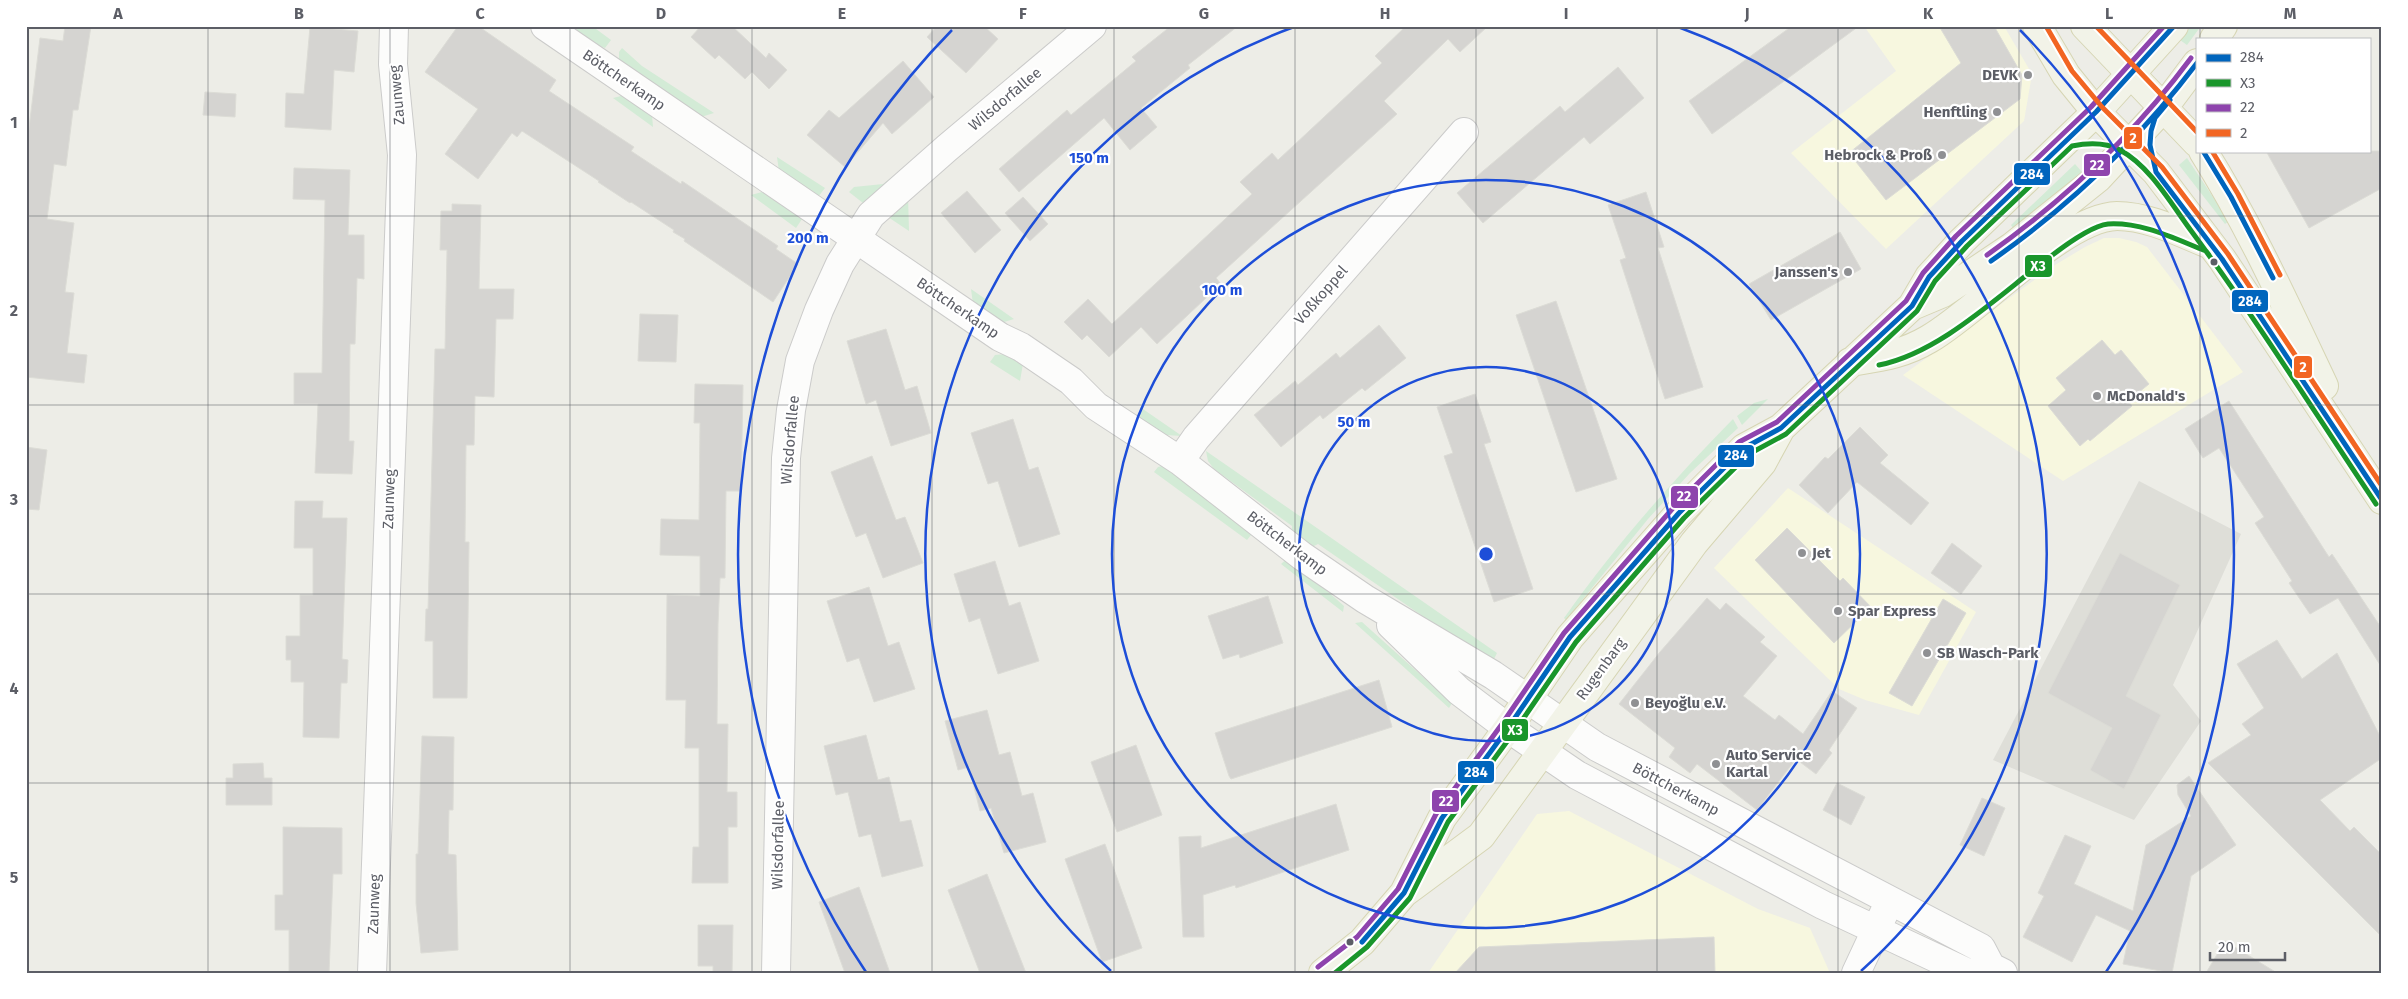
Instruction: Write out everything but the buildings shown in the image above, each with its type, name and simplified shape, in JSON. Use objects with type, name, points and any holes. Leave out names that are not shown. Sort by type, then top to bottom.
[{"type":"main road","points":[[2037,26],[2066,75],[2104,104],[2129,147],[2156,172],[2211,245],[2279,342],[2382,500]]},
{"type":"main road","points":[[2086,26],[2160,112],[2196,142]]},
{"type":"main road","name":"Rugenbarg","points":[[1404,893],[1442,818],[1508,728],[1570,637],[1680,513],[1744,448],[1780,428],[1912,306],[1929,277],[1962,241],[2104,104],[2174,26]]},
{"type":"main road","points":[[2215,38],[2224,26]]},
{"type":"main road","points":[[2104,104],[2115,81],[2114,68],[2107,51]]},
{"type":"main road","points":[[2130,75],[2141,80],[2158,83],[2176,80],[2192,69]]},
{"type":"main road","name":"Rugenbarg","points":[[1912,306],[1943,293],[2014,246],[2098,178],[2160,112],[2192,69]]},
{"type":"main road","points":[[2156,172],[2150,145],[2160,112]]},
{"type":"main road","points":[[2068,139],[2099,137],[2129,147]]},
{"type":"main road","points":[[2204,152],[2231,197],[2260,252],[2332,403],[2354,459]]},
{"type":"main road","points":[[1850,362],[1898,354],[1930,339],[2068,234],[2104,217],[2130,217],[2145,220],[2211,245]]},
{"type":"main road","name":"Rugenbarg","points":[[1323,973],[1362,942],[1404,893],[1481,836],[1694,543],[1762,463],[1780,428]]},
{"type":"street","name":"Zaunweg","points":[[372,973],[402,155],[394,64],[394,26]]},
{"type":"street","name":"Böttcherkamp","points":[[545,26],[855,240],[1000,337],[1071,381],[1096,406],[1180,461],[1302,556],[1365,599],[1443,644],[1528,698],[1603,750],[1982,948],[1985,971],[1877,930],[1823,905],[1577,775],[1508,728],[1459,691],[1365,599]]},
{"type":"street","name":"Wilsdorfallee","points":[[776,973],[786,478],[791,410],[803,353],[819,310],[840,264],[871,215],[1092,26]]},
{"type":"street","name":"Voßkoppel","points":[[1180,461],[1196,438],[1464,132]]},
{"type":"street","points":[[1856,973],[1890,901]]},
{"type":"shaded area","points":[[577,26],[592,26],[611,40],[605,48],[600,46],[592,50],[577,40]]},
{"type":"shaded area","points":[[1864,26],[2004,26],[2032,74],[2024,121],[1886,249],[1791,153],[1896,71]]},
{"type":"shaded area","points":[[2192,26],[2201,26],[2187,45],[2180,40]]},
{"type":"shaded area","points":[[622,48],[642,66],[714,113],[701,117],[619,59],[619,52]]},
{"type":"shaded area","points":[[625,95],[652,115],[653,127],[613,98]]},
{"type":"shaded area","points":[[777,157],[825,188],[818,197],[779,171]]},
{"type":"shaded area","points":[[2187,158],[2229,221],[2225,224],[2179,165]]},
{"type":"shaded area","points":[[2075,164],[2082,172],[2013,228],[2011,225]]},
{"type":"shaded area","points":[[896,174],[898,176],[867,202],[863,203],[849,192],[854,187],[883,184]]},
{"type":"shaded area","points":[[762,192],[802,219],[796,228],[751,195]]},
{"type":"shaded area","points":[[908,195],[909,231],[888,217]]},
{"type":"shaded area","points":[[2104,238],[2119,238],[2147,247],[2243,372],[2063,481],[1903,375],[2055,265]]},
{"type":"shaded area","points":[[971,289],[1014,319],[1001,323],[973,304]]},
{"type":"shaded area","points":[[1015,353],[1024,358],[1020,381],[990,362],[995,355]]},
{"type":"shaded area","points":[[1768,399],[1742,425],[1737,416],[1754,403]]},
{"type":"shaded area","points":[[1140,407],[1182,436],[1166,435],[1140,420]]},
{"type":"shaded area","points":[[1733,419],[1738,428],[1690,473],[1648,519],[1566,620],[1564,618],[1583,591],[1624,540],[1666,491]]},
{"type":"shaded area","points":[[1206,451],[1497,653],[1494,659],[1485,657],[1453,637],[1318,544],[1306,550],[1291,539],[1292,526],[1214,469],[1208,461]]},
{"type":"shaded area","points":[[1162,466],[1250,529],[1251,535],[1247,540],[1154,472],[1158,467]]},
{"type":"shaded area","points":[[2139,481],[2241,534],[2173,685],[2201,721],[2134,820],[1993,760]]},
{"type":"shaded area","points":[[1788,488],[1976,612],[1919,715],[1865,700],[1839,689],[1714,568]]},
{"type":"shaded area","points":[[1289,557],[1344,606],[1343,612],[1281,564]]},
{"type":"shaded area","points":[[1362,622],[1452,703],[1449,708],[1355,623]]},
{"type":"shaded area","points":[[1569,811],[1758,909],[1810,928],[1830,973],[1428,973],[1537,814]]},
{"type":"transit line","name":"2","points":[[2046,26],[2072,71],[2102,107],[2162,167],[2228,254],[2382,486]]},
{"type":"transit line","name":"2","points":[[2096,26],[2196,131]]},
{"type":"transit line","name":"22","points":[[1318,967],[1357,937],[1398,889],[1436,814],[1502,724],[1564,633],[1673,508],[1739,442],[1777,422],[1906,301],[1923,273],[1956,236],[2091,107],[2164,26]]},
{"type":"transit line","name":"284","points":[[1362,942],[1404,893],[1442,818],[1508,728],[1570,637],[1679,513],[1744,448],[1781,428],[1912,306],[1929,277],[1962,241],[2096,112],[2174,26]]},
{"type":"transit line","name":"22","points":[[1987,255],[2044,212],[2097,165],[2146,114],[2191,58]]},
{"type":"transit line","name":"284","points":[[1991,261],[2049,217],[2102,170],[2151,119],[2196,64]]},
{"type":"transit line","name":"284","points":[[2170,100],[2155,118],[2151,131],[2150,145],[2156,172],[2222,259],[2382,500]]},
{"type":"transit line","name":"X3","points":[[1335,973],[1367,947],[1410,898],[1448,822],[1514,732],[1576,642],[1684,518],[1749,454],[1786,434],[1917,311],[1935,281],[1967,246],[2072,146],[2096,144],[2114,147],[2131,157],[2151,176],[2240,299],[2376,504]]},
{"type":"transit line","name":"284","points":[[2204,152],[2231,197],[2273,278]]},
{"type":"transit line","name":"2","points":[[2213,152],[2238,194],[2280,275]]},
{"type":"transit line","name":"X3","points":[[1879,365],[1901,359],[1924,349],[1945,336],[1967,322],[2067,244],[2084,233],[2101,226],[2121,224],[2146,228],[2206,251],[2209,255]]},
{"type":"place","name":"DEVK","points":[[2028,75]]},
{"type":"place","name":"Henftling","points":[[1997,112]]},
{"type":"place","name":"Hebrock & Proß","points":[[1942,155]]},
{"type":"place","name":"Janssen's","points":[[1848,272]]},
{"type":"place","name":"McDonald's","points":[[2097,396]]},
{"type":"place","name":"Jet","points":[[1802,553]]},
{"type":"place","name":"Spar Express","points":[[1838,611]]},
{"type":"place","name":"SB Wasch-Park","points":[[1927,653]]},
{"type":"place","name":"Beyoğlu e.V.","points":[[1635,703]]},
{"type":"place","name":"Auto Service Kartal","points":[[1716,764]]}]
